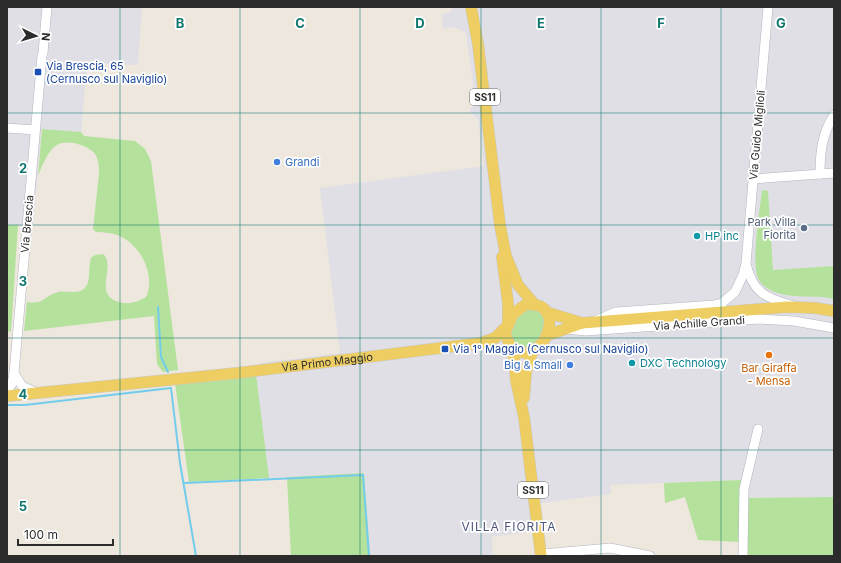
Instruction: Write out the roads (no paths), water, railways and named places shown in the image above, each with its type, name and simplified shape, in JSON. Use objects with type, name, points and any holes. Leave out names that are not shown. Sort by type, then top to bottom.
[{"type":"main road","name":"SS11","points":[[471,7],[478,44],[500,224],[503,272],[508,303],[505,335],[512,347],[516,381],[524,420],[541,555]]},
{"type":"main road","name":"SS11","points":[[477,7],[479,22],[478,44]]},
{"type":"main road","name":"SS11","points":[[500,224],[511,270],[520,288],[535,305],[546,312]]},
{"type":"main road","points":[[507,325],[518,308],[526,305],[535,305]]},
{"type":"main road","points":[[548,335],[587,322],[800,307],[834,311]]},
{"type":"main road","points":[[546,312],[587,322]]},
{"type":"main road","points":[[546,312],[550,324],[548,335]]},
{"type":"main road","name":"Via Primo Maggio","points":[[7,396],[173,379],[481,343],[495,338],[507,325]]},
{"type":"main road","name":"SS11","points":[[524,420],[525,378],[533,350],[548,335]]},
{"type":"main road","name":"Via Primo Maggio","points":[[481,343],[512,347]]},
{"type":"main road","points":[[512,347],[524,352],[533,350]]},
{"type":"street","name":"Via Brescia","points":[[7,391],[13,380],[14,373],[47,7]]},
{"type":"street","name":"Via Guido Miglioli","points":[[746,263],[768,7]]},
{"type":"street","points":[[820,174],[820,154],[823,139],[834,115]]},
{"type":"street","points":[[7,128],[35,130]]},
{"type":"street","points":[[753,179],[834,173]]},
{"type":"street","points":[[746,263],[753,282],[763,295],[780,302],[800,307]]},
{"type":"street","points":[[587,322],[616,312],[722,303],[735,292],[744,275],[746,263]]},
{"type":"street","name":"Via Achille Grandi","points":[[564,329],[585,331],[759,319],[794,321],[834,328]]},
{"type":"street","points":[[14,373],[26,390],[38,393]]},
{"type":"street","points":[[743,556],[744,489],[758,429]]},
{"type":"street","points":[[541,555],[610,548],[650,556]]},
{"type":"waterway","points":[[158,307],[161,357],[168,372]]},
{"type":"waterway","points":[[7,405],[25,405],[171,388],[180,463],[196,556]]},
{"type":"waterway","points":[[185,483],[363,475],[369,556]]},
{"type":"place","name":"Via Brescia, 65 (Cernusco sul Naviglio)","points":[[38,72]]},
{"type":"place","name":"Grandi","points":[[277,162]]},
{"type":"place","name":"Park Villa Fiorita","points":[[804,228]]},
{"type":"place","name":"HP inc","points":[[697,236]]},
{"type":"place","name":"Via 1° Maggio (Cernusco sul Naviglio)","points":[[445,349]]},
{"type":"place","name":"Bar Giraffa - Mensa","points":[[769,355]]},
{"type":"place","name":"DXC Technology","points":[[632,363]]},
{"type":"place","name":"Big & Small","points":[[570,365]]},
{"type":"district","name":"VILLA FIORITA","points":[[509,527]]}]
